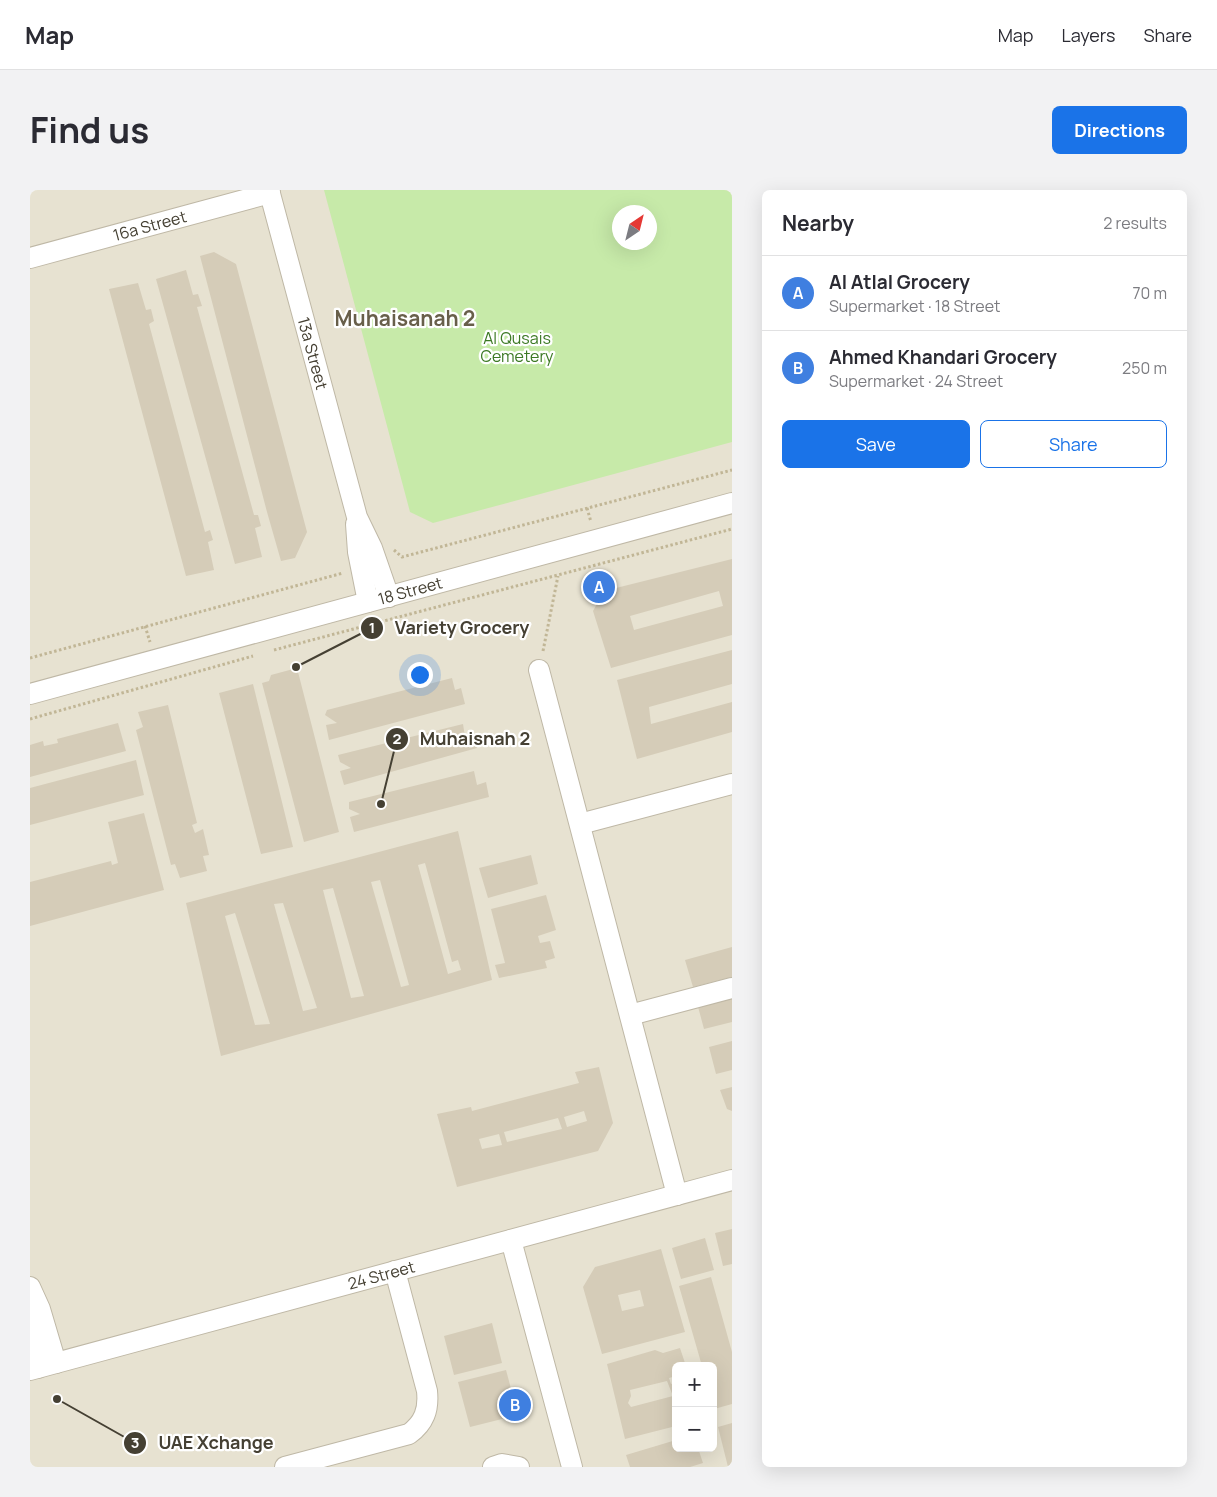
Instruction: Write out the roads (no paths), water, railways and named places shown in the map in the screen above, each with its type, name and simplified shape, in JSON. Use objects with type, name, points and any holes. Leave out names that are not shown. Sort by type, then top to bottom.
[{"type":"street","name":"16a Street","points":[[30,258],[269,192]]},
{"type":"street","name":"13a Street","points":[[269,192],[357,517],[372,548],[389,597]]},
{"type":"street","name":"18 Street","points":[[30,694],[732,503]]},
{"type":"street","name":"13a Street","points":[[357,517],[356,538],[368,602]]},
{"type":"street","points":[[539,670],[677,1194]]},
{"type":"street","points":[[580,824],[732,784]]},
{"type":"street","points":[[630,1015],[732,988]]},
{"type":"street","name":"24 Street","points":[[41,1367],[732,1180]]},
{"type":"street","points":[[511,1240],[572,1467]]},
{"type":"street","points":[[285,1467],[409,1434],[423,1420],[427,1406],[427,1391],[395,1271]]},
{"type":"street","points":[[30,1287],[40,1309],[41,1367]]},
{"type":"street","points":[[30,1318],[41,1367]]},
{"type":"street","points":[[494,1467],[502,1464],[519,1467]]},
{"type":"place","name":"Al Atlal Grocery","points":[[599,587]]},
{"type":"place","name":"Variety Grocery","points":[[296,667]]},
{"type":"place","name":"Muhaisnah 2","points":[[381,804]]},
{"type":"place","name":"UAE Xchange","points":[[57,1399]]},
{"type":"place","name":"Ahmed Khandari Grocery","points":[[515,1405]]},
{"type":"district","name":"Muhaisanah 2","points":[[405,319]]},
{"type":"park label","name":"Al Qusais Cemetery","points":[[517,347]]}]
